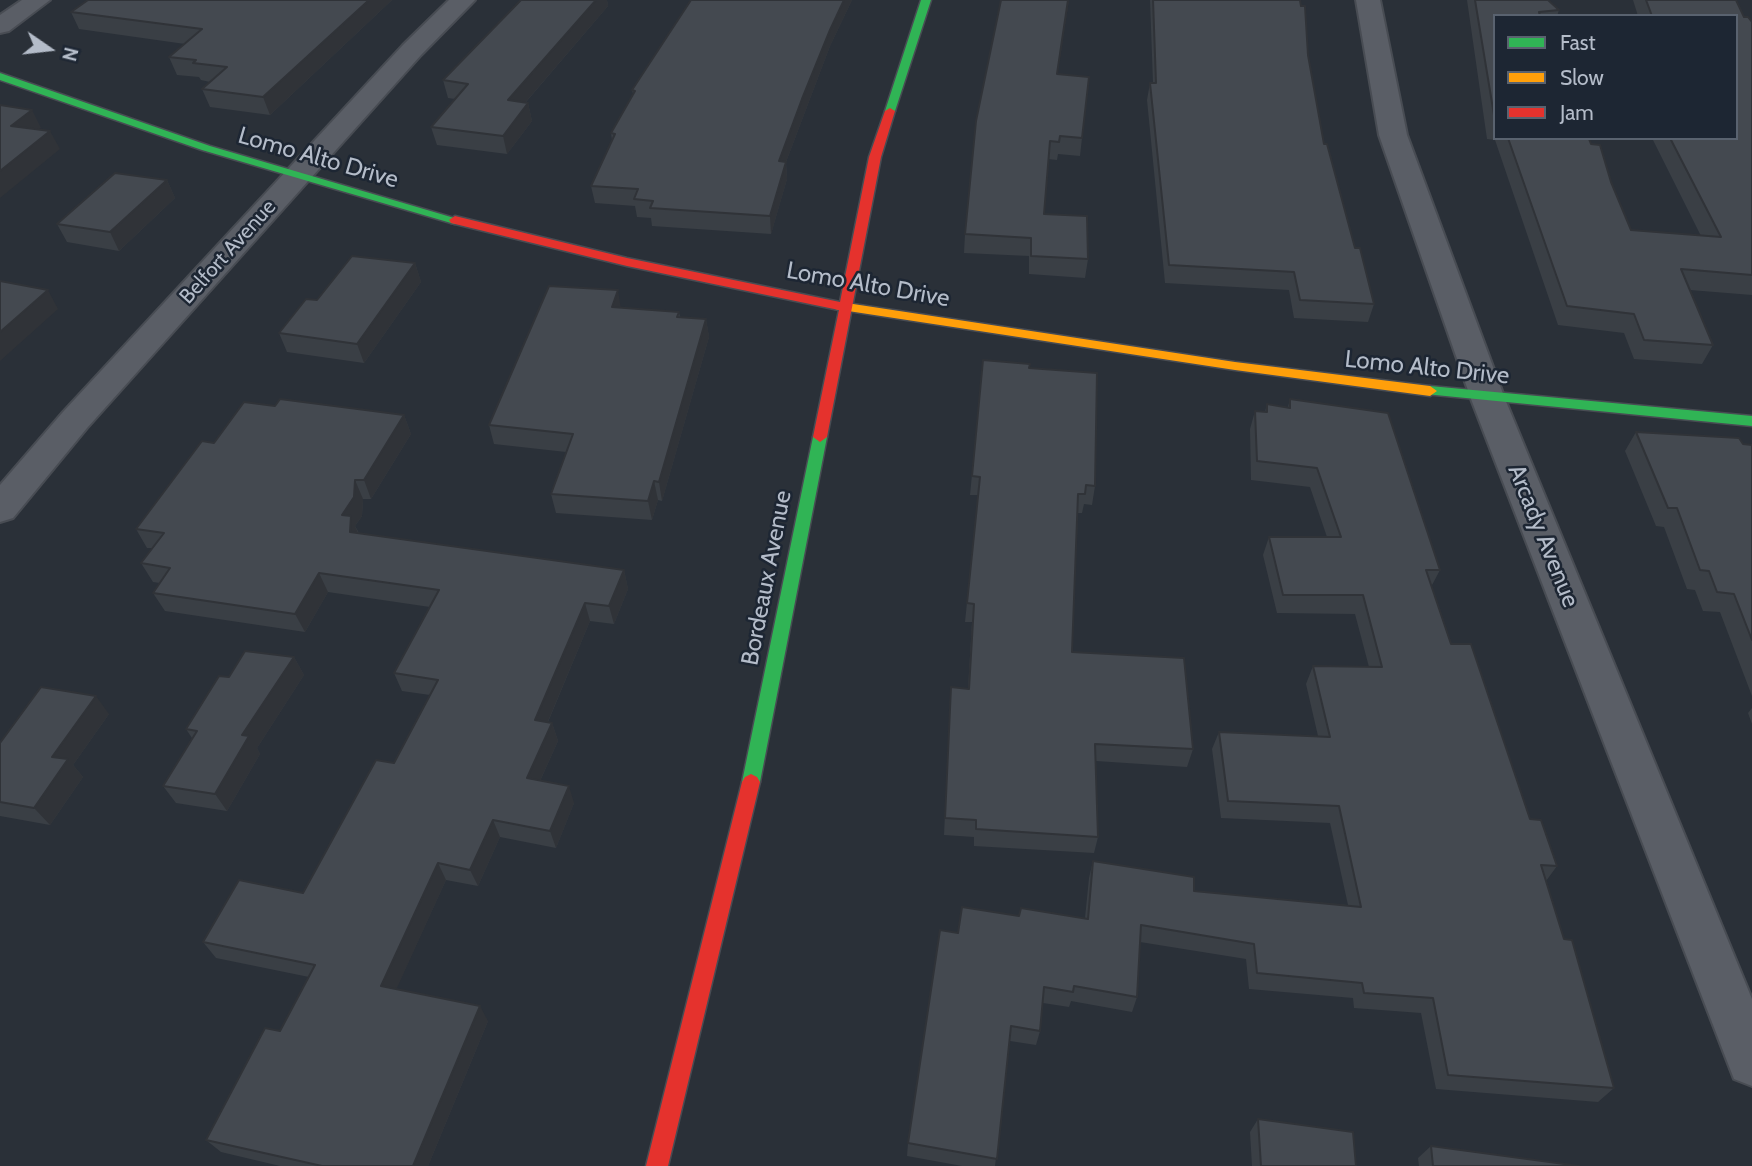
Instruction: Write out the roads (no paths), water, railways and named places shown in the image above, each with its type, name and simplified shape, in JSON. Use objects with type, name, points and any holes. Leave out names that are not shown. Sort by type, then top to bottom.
[{"type":"street","points":[[0,26],[38,0]]},
{"type":"street","name":"Belfort Avenue","points":[[0,509],[75,420],[463,0]]},
{"type":"street","name":"Bordeaux Avenue","points":[[657,1166],[743,824],[874,157],[926,0]]},
{"type":"street","name":"Arcady Avenue","points":[[1368,0],[1393,135],[1489,399],[1752,1061]]},
{"type":"street","name":"Lomo Alto Drive","points":[[0,76],[181,141],[297,177],[460,222],[641,265],[843,306],[1285,375],[1489,399],[1752,422]]}]
